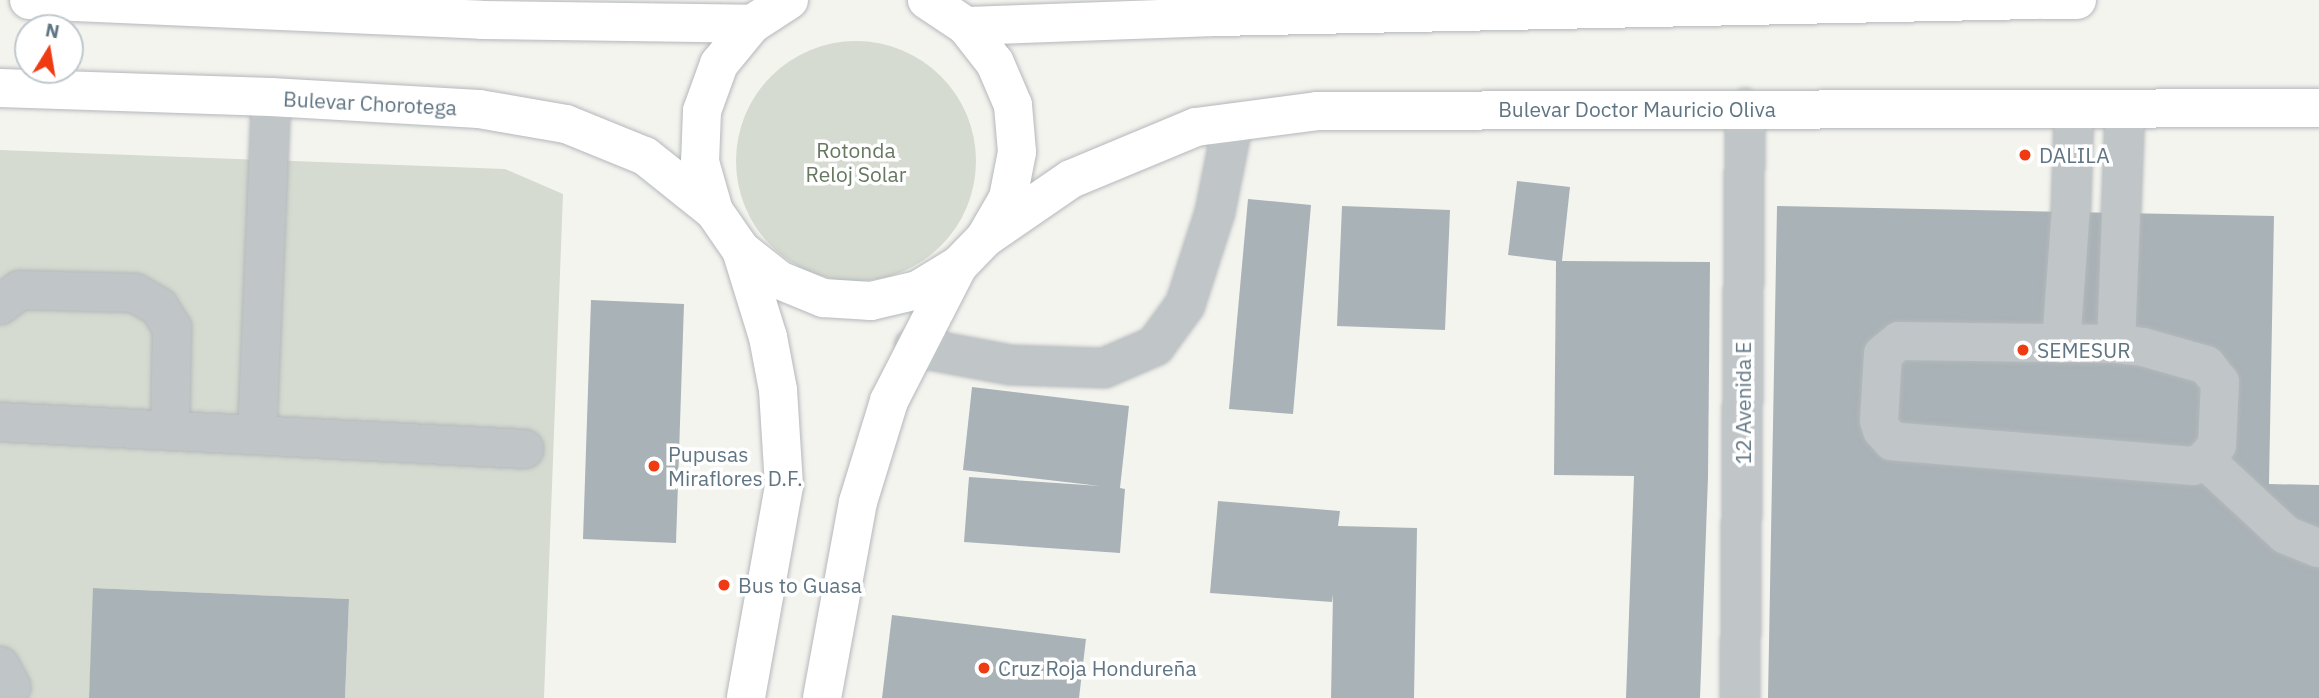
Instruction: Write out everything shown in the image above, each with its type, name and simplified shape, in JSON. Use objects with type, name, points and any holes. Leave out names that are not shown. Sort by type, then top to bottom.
[{"type":"highway","points":[[29,0],[482,20],[752,24]]},
{"type":"highway","points":[[789,0],[752,24],[719,64],[702,111],[699,162],[714,211],[741,250],[779,280],[823,298],[871,301],[918,290],[959,265],[985,238],[1008,198],[1017,152],[1013,105],[995,62],[966,26],[928,0]]},
{"type":"highway","points":[[966,26],[1214,9],[2037,0]]},
{"type":"highway","points":[[2043,0],[2077,0]]},
{"type":"highway","name":"Bulevar Chorotega","points":[[0,88],[271,97],[479,109],[566,124],[646,156],[714,211]]},
{"type":"highway","name":"Bulevar Doctor Mauricio Oliva","points":[[985,238],[1071,179],[1196,127],[1317,111],[2319,108]]},
{"type":"highway","points":[[741,250],[768,337],[778,390],[784,486],[746,698]]},
{"type":"highway","points":[[822,698],[858,502],[889,401],[914,347],[959,265]]},
{"type":"street","points":[[257,435],[271,97]]},
{"type":"street","name":"12 Avenida E","points":[[1740,698],[1745,108]]},
{"type":"street","points":[[2061,344],[2071,207],[2074,109]]},
{"type":"street","points":[[2116,344],[2125,110]]},
{"type":"street","points":[[914,347],[1010,365],[1104,368],[1155,346],[1185,305],[1215,212],[1233,122]]},
{"type":"street","points":[[0,305],[20,290],[135,293],[159,307],[172,328],[170,430]]},
{"type":"street","points":[[1899,341],[2116,344],[2143,346],[2206,365],[2214,373],[2220,382],[2217,445],[2205,460],[2193,466],[1892,440],[1882,430],[1879,421],[1883,354],[1899,341]]},
{"type":"street","points":[[0,422],[524,449]]},
{"type":"street","points":[[2205,460],[2286,535],[2319,548]]},
{"type":"green space","name":"Rotonda Reloj Solar","points":[[844,41],[868,41],[913,55],[941,76],[956,94],[967,115],[974,138],[974,184],[967,207],[956,228],[941,246],[913,267],[891,276],[868,281],[844,281],[799,267],[780,254],[763,237],[750,218],[741,196],[736,173],[736,149],[750,104],[763,85],[780,68],[799,55],[821,46]]},
{"type":"green space","points":[[0,150],[505,169],[563,194],[544,698],[345,698],[349,599],[94,588],[89,698],[0,698]]},
{"type":"building","points":[[1517,181],[1570,187],[1562,261],[1710,262],[1708,477],[1700,698],[1626,698],[1634,476],[1554,475],[1556,261],[1508,255]]},
{"type":"building","points":[[1248,199],[1311,205],[1293,414],[1229,409]]},
{"type":"building","points":[[1342,206],[1450,210],[1445,330],[1337,326]]},
{"type":"building","name":"SEMESUR","points":[[1777,206],[2274,216],[2269,484],[2319,485],[2319,698],[1768,698]]},
{"type":"building","points":[[591,300],[684,304],[676,543],[583,539]]},
{"type":"building","points":[[972,387],[1129,406],[1120,488],[1125,489],[1120,553],[964,542],[969,477],[1100,486],[963,470]]},
{"type":"building","points":[[1218,501],[1340,511],[1338,526],[1417,528],[1414,698],[1331,698],[1333,594],[1332,602],[1210,593]]},
{"type":"building","points":[[93,588],[349,599],[345,698],[89,698]]},
{"type":"building","name":"Cruz Roja Hondureña","points":[[892,615],[1086,639],[1079,698],[882,698]]},
{"type":"place","name":"DALILA","points":[[2025,155]]},
{"type":"place","name":"SEMESUR","points":[[2023,350]]},
{"type":"place","name":"Pupusas Miraflores D.F.","points":[[654,466]]},
{"type":"place","name":"Bus to Guasa","points":[[724,585]]},
{"type":"place","name":"Cruz Roja Hondureña","points":[[984,668]]}]
